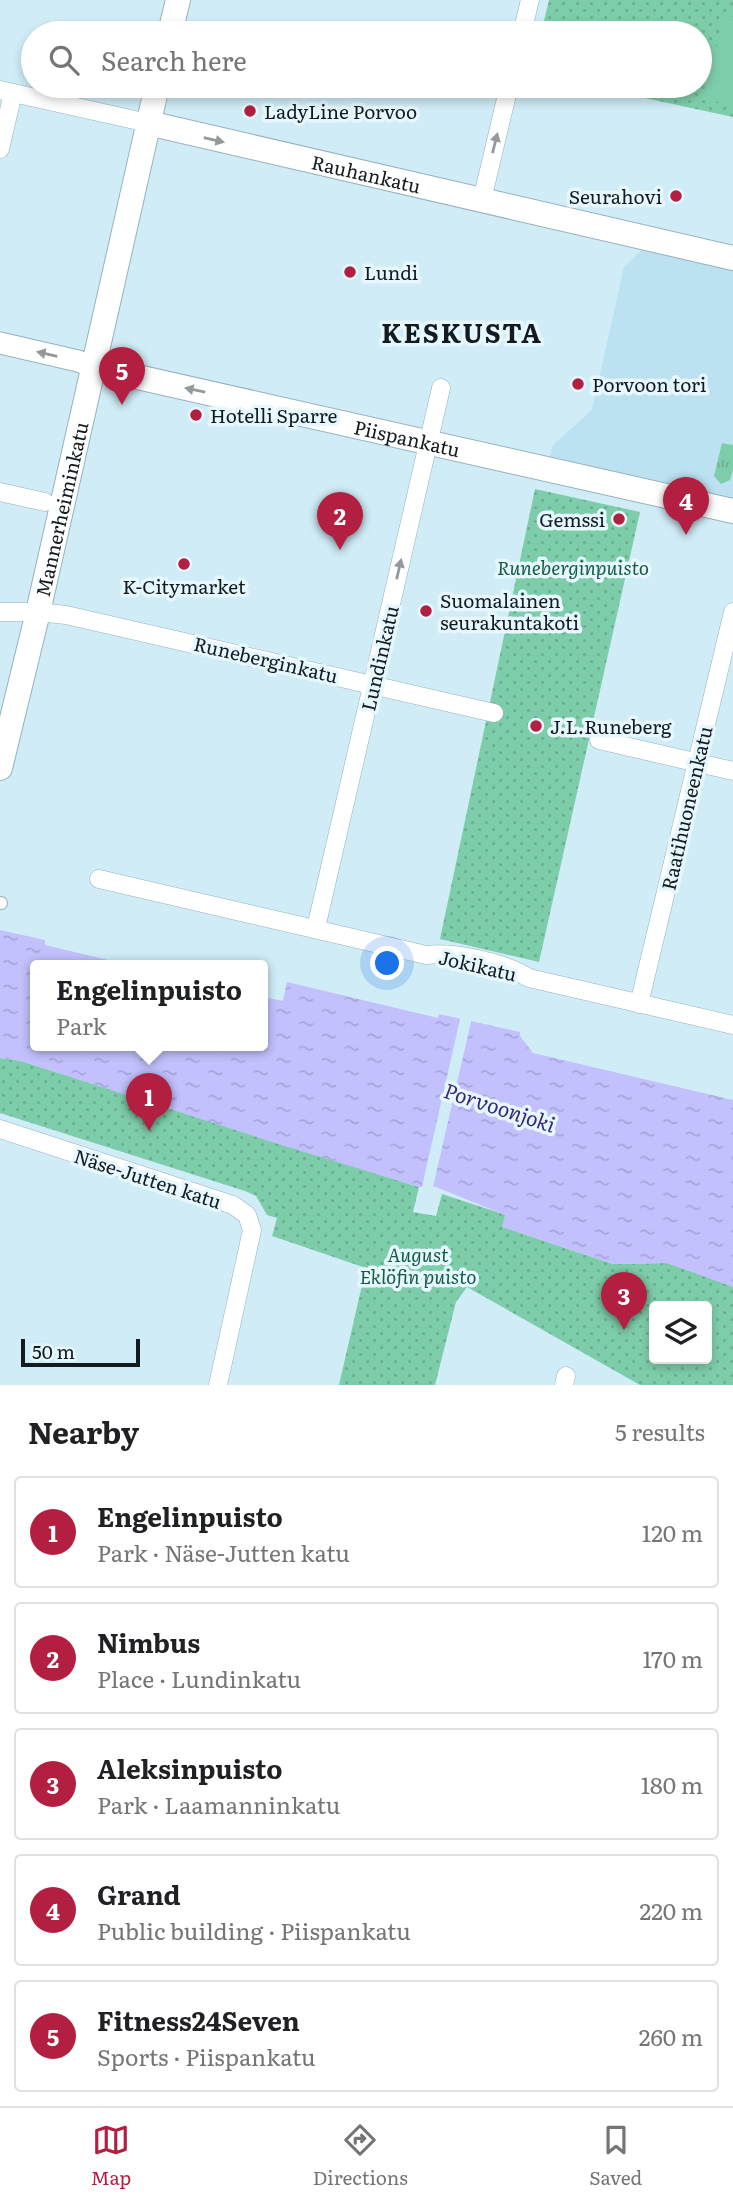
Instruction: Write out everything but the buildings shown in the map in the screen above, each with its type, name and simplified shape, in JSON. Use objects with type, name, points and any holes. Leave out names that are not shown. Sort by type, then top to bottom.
[{"type":"main road","points":[[173,21],[178,0]]},
{"type":"main road","name":"Mannerheiminkatu","points":[[0,768],[154,98]]},
{"type":"main road","name":"Rauhankatu","points":[[148,123],[733,258]]},
{"type":"main road","name":"Piispankatu","points":[[93,367],[733,511]]},
{"type":"street","points":[[525,21],[530,0]]},
{"type":"street","points":[[0,149],[7,91]]},
{"type":"street","name":"Rauhankatu","points":[[38,98],[148,123]]},
{"type":"street","points":[[482,200],[506,98]]},
{"type":"street","name":"Piispankatu","points":[[0,343],[93,367]]},
{"type":"street","name":"Lundinkatu","points":[[316,928],[441,388]]},
{"type":"street","points":[[0,492],[45,502]]},
{"type":"street","name":"Runeberginkatu","points":[[0,612],[38,611],[66,615],[373,683],[494,713]]},
{"type":"street","name":"Raatihuoneenkatu","points":[[639,1004],[733,612]]},
{"type":"street","points":[[599,740],[733,771]]},
{"type":"street","name":"Jokikatu","points":[[99,879],[426,955],[441,953],[478,961],[516,970],[528,978],[733,1025]]},
{"type":"street","name":"Näse-Jutten katu","points":[[0,1129],[233,1205],[247,1215],[252,1230],[218,1385]]},
{"type":"shaded area","points":[[642,250],[733,270],[733,500],[550,457],[553,445],[592,410],[624,267]]},
{"type":"green space","points":[[549,0],[733,0],[733,117],[645,98],[712,98],[712,21],[544,21]]},
{"type":"green space","points":[[725,15],[733,17],[733,106],[703,98],[712,98],[712,64]]},
{"type":"green space","points":[[722,443],[733,445],[733,470],[730,480],[721,484],[714,476]]},
{"type":"green space","name":"Runeberginpuisto","points":[[535,489],[640,512],[539,962],[440,939]]},
{"type":"green space","name":"August Eklöfin puisto","points":[[0,1058],[21,1061],[419,1187],[413,1212],[436,1216],[442,1194],[506,1215],[503,1227],[613,1264],[667,1263],[733,1286],[733,1385],[640,1385],[467,1287],[456,1302],[435,1385],[339,1385],[366,1268],[272,1236],[277,1218],[267,1215],[256,1196],[0,1113]]},
{"type":"water","name":"Porvoonjoki","points":[[0,930],[45,940],[45,945],[108,960],[30,960],[30,1051],[268,1051],[268,998],[283,1001],[287,982],[438,1018],[439,1014],[520,1032],[520,1036],[533,1053],[733,1100],[733,1287],[667,1263],[613,1264],[502,1227],[505,1215],[436,1187],[419,1187],[21,1061],[0,1058]]},
{"type":"pier","points":[[461,1015],[472,1018],[432,1191],[421,1191]]},
{"type":"place","name":"LadyLine Porvoo","points":[[250,111]]},
{"type":"place","name":"Seurahovi","points":[[676,196]]},
{"type":"place","name":"Lundi","points":[[350,272]]},
{"type":"place","name":"Porvoon tori","points":[[578,384]]},
{"type":"place","name":"Fitness24Seven","points":[[122,405]]},
{"type":"place","name":"Hotelli Sparre","points":[[196,415]]},
{"type":"place","name":"Gemssi","points":[[619,519]]},
{"type":"place","name":"Grand","points":[[686,535]]},
{"type":"place","name":"Nimbus","points":[[340,550]]},
{"type":"place","name":"K-Citymarket","points":[[184,564]]},
{"type":"place","name":"Suomalainen seurakuntakoti","points":[[426,611]]},
{"type":"place","name":"J.L.Runeberg","points":[[536,726]]},
{"type":"place","name":"Engelinpuisto","points":[[149,1131]]},
{"type":"place","name":"Aleksinpuisto","points":[[624,1330]]},
{"type":"district","name":"KESKUSTA","points":[[462,331]]}]
